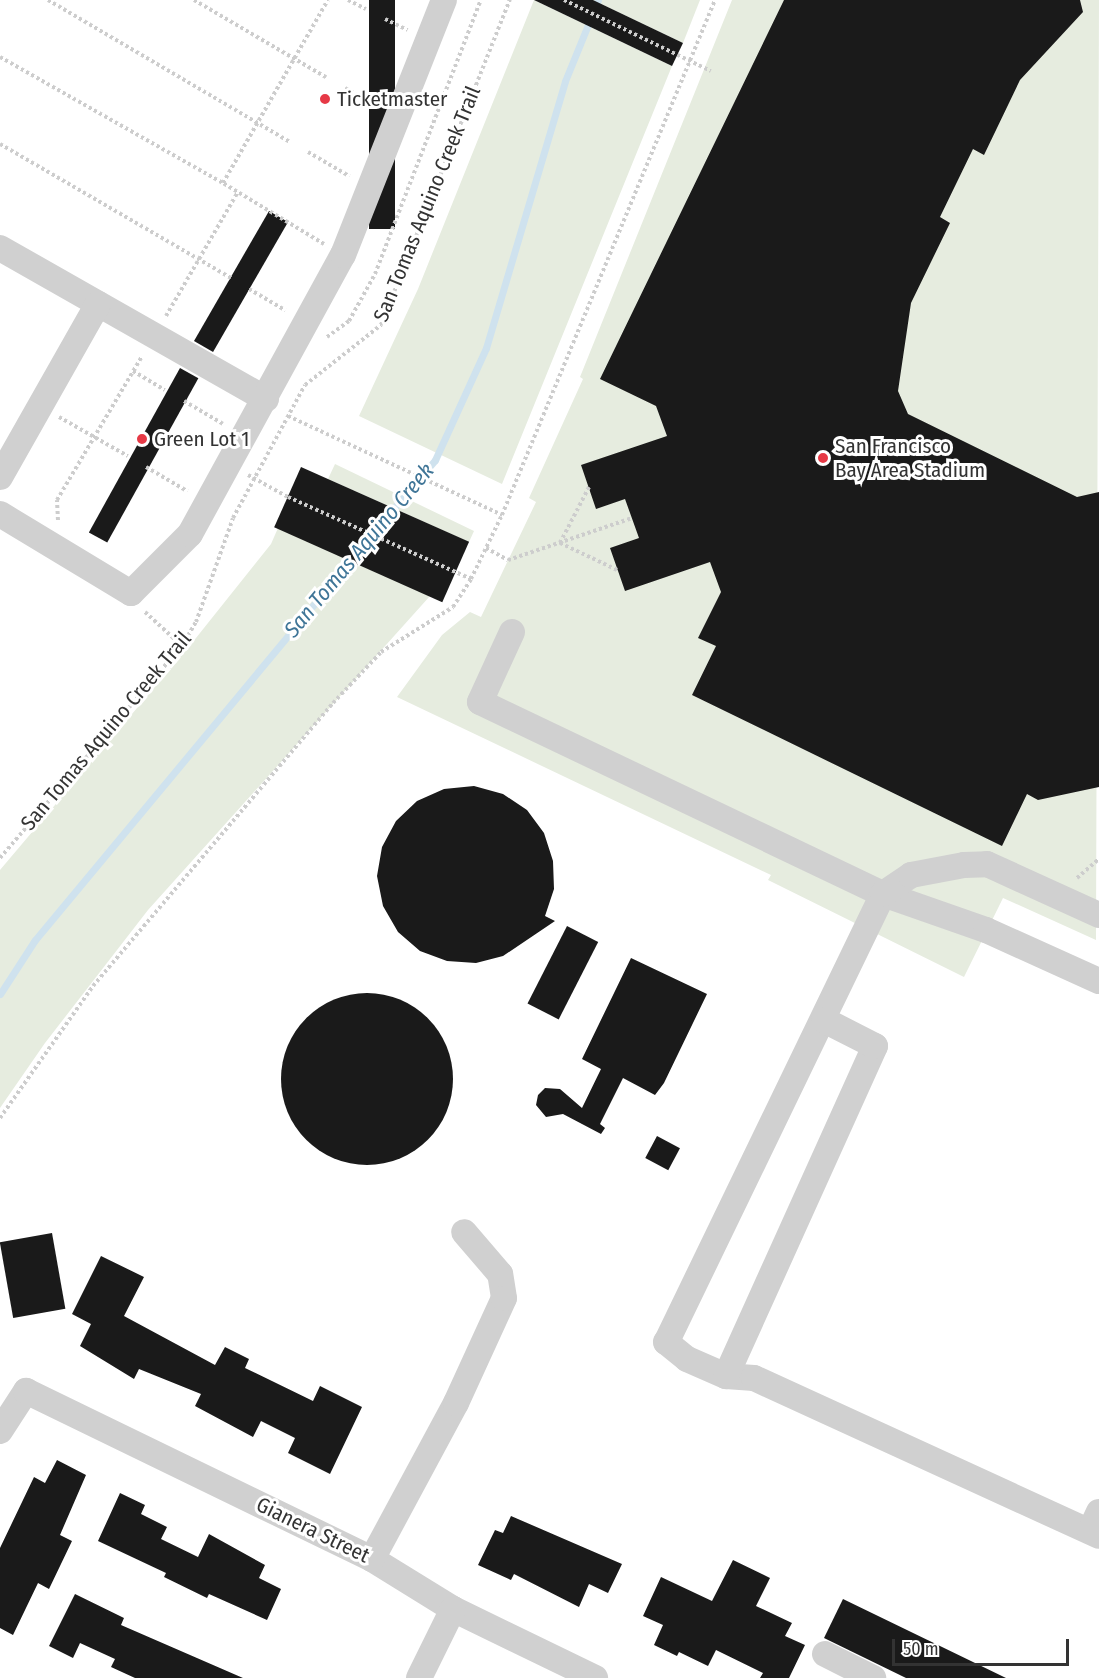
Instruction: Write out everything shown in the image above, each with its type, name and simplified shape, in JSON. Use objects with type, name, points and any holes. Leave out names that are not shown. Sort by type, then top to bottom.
[{"type":"street","points":[[0,514],[131,593],[190,534],[343,255],[444,0]]},
{"type":"street","points":[[0,248],[266,399]]},
{"type":"street","points":[[0,477],[98,304]]},
{"type":"street","points":[[512,632],[480,702],[883,894],[986,930],[1099,981]]},
{"type":"street","points":[[1096,1526],[754,1378],[726,1376],[687,1359],[666,1342],[824,1020],[883,894],[911,875],[964,865],[987,864],[1099,915]]},
{"type":"street","points":[[726,1376],[875,1046],[824,1020]]},
{"type":"street","points":[[372,1558],[456,1403],[504,1298],[500,1274],[464,1232]]},
{"type":"street","name":"Gianera Street","points":[[0,1431],[26,1391],[372,1558],[453,1609],[595,1678]]},
{"type":"street","points":[[419,1678],[453,1609]]},
{"type":"street","points":[[825,1654],[873,1678]]},
{"type":"path","points":[[48,0],[290,142]]},
{"type":"path","points":[[194,0],[326,77]]},
{"type":"path","points":[[223,183],[328,0]]},
{"type":"path","points":[[348,0],[366,9]]},
{"type":"path","name":"San Tomas Aquino Creek Trail","points":[[0,858],[182,646],[196,622],[233,518],[288,416],[312,378],[381,325],[510,0]]},
{"type":"path","points":[[564,0],[711,71]]},
{"type":"path","points":[[0,1118],[93,986],[333,703],[381,652],[453,607],[471,579],[502,515],[692,62],[715,0]]},
{"type":"path","points":[[0,57],[223,183],[375,274]]},
{"type":"path","points":[[345,88],[397,119]]},
{"type":"path","points":[[0,144],[231,278]]},
{"type":"path","points":[[308,152],[370,188]]},
{"type":"path","points":[[50,544],[58,531],[57,500],[238,192]]},
{"type":"path","points":[[249,289],[307,322]]},
{"type":"path","points":[[133,371],[165,390]]},
{"type":"path","points":[[54,413],[128,456]]},
{"type":"path","points":[[288,416],[347,440],[502,515]]},
{"type":"path","points":[[146,467],[208,503]]},
{"type":"path","points":[[245,473],[288,497],[471,579]]},
{"type":"path","points":[[560,543],[589,487]]},
{"type":"path","points":[[486,548],[508,560],[632,518]]},
{"type":"path","points":[[560,543],[617,570]]},
{"type":"path","points":[[141,608],[182,646]]},
{"type":"shaded area","points":[[534,0],[672,66],[502,484],[359,416],[418,289]]},
{"type":"shaded area","points":[[593,0],[700,0],[683,43]]},
{"type":"shaded area","name":"San Francisco Bay Area Stadium","points":[[732,0],[1099,0],[1096,940],[1003,898],[964,977],[768,880],[771,875],[397,697],[442,635],[470,612],[481,617],[536,502],[529,498],[583,379],[580,377]]},
{"type":"shaded area","points":[[335,464],[474,531],[469,542],[328,479]]},
{"type":"shaded area","points":[[278,528],[430,596],[148,910],[45,1043],[0,1108],[0,870],[192,643],[271,544]]},
{"type":"building","points":[[369,0],[395,0],[395,229],[369,229]]},
{"type":"building","points":[[534,0],[593,0],[683,43],[672,66]]},
{"type":"building","name":"San Francisco Bay Area Stadium","points":[[784,0],[1080,0],[1083,12],[1020,80],[984,155],[973,149],[940,217],[950,223],[911,303],[898,391],[908,414],[1077,497],[1099,492],[1099,787],[1038,800],[1027,794],[1002,846],[692,695],[716,646],[698,638],[721,592],[710,562],[625,591],[610,548],[639,538],[625,499],[596,509],[581,465],[667,436],[656,406],[600,379]]},
{"type":"building","points":[[269,211],[288,222],[213,352],[194,341]]},
{"type":"building","points":[[180,368],[198,378],[107,543],[89,532]]},
{"type":"building","points":[[301,467],[469,542],[442,602],[274,527]]},
{"type":"building","points":[[474,786],[503,794],[527,810],[544,833],[553,861],[554,889],[545,916],[555,921],[503,956],[476,963],[447,961],[420,951],[398,932],[383,906],[377,876],[382,847],[396,821],[417,801],[444,789]]},
{"type":"building","points":[[567,926],[598,942],[559,1019],[528,1004]]},
{"type":"building","points":[[631,958],[707,994],[664,1083],[655,1095],[623,1078],[600,1124],[605,1128],[601,1134],[563,1114],[546,1117],[536,1105],[538,1095],[545,1088],[560,1089],[582,1108],[601,1069],[582,1059]]},
{"type":"building","points":[[367,993],[384,994],[400,999],[415,1007],[428,1018],[439,1031],[447,1046],[452,1062],[452,1096],[447,1112],[439,1127],[428,1140],[415,1151],[400,1159],[384,1164],[367,1165],[350,1164],[334,1159],[319,1151],[306,1140],[295,1127],[287,1112],[282,1096],[281,1079],[282,1062],[287,1046],[295,1031],[306,1018],[319,1007],[334,999],[350,994]]},
{"type":"building","points":[[657,1136],[680,1148],[668,1170],[645,1158]]},
{"type":"building","points":[[52,1233],[65,1309],[13,1318],[0,1242]]},
{"type":"building","points":[[101,1256],[144,1277],[124,1316],[215,1365],[225,1347],[249,1359],[245,1368],[313,1401],[320,1386],[362,1407],[330,1474],[288,1453],[295,1438],[261,1421],[253,1437],[195,1406],[201,1394],[139,1369],[134,1379],[80,1346],[91,1324],[72,1314]]},
{"type":"building","points":[[57,1460],[86,1475],[60,1535],[72,1541],[49,1589],[38,1583],[13,1635],[0,1628],[0,1548],[34,1477],[45,1483]]},
{"type":"building","points":[[120,1493],[145,1505],[141,1514],[167,1527],[161,1539],[198,1557],[209,1534],[265,1565],[259,1578],[281,1589],[267,1620],[209,1594],[207,1598],[164,1577],[166,1573],[98,1541]]},
{"type":"building","points":[[511,1516],[622,1564],[608,1593],[589,1584],[579,1607],[514,1574],[511,1580],[478,1565],[495,1530],[503,1533]]},
{"type":"building","points":[[733,1560],[770,1578],[756,1606],[792,1623],[785,1636],[805,1645],[789,1678],[760,1678],[763,1673],[716,1650],[708,1666],[679,1652],[677,1656],[654,1645],[663,1625],[643,1616],[661,1577],[712,1601]]},
{"type":"building","points":[[75,1594],[124,1618],[121,1625],[243,1678],[135,1678],[111,1667],[115,1659],[80,1643],[73,1658],[49,1646]]},
{"type":"building","points":[[843,1599],[1006,1678],[906,1678],[824,1638]]},
{"type":"waterway","name":"San Tomas Aquino Creek","points":[[389,514],[435,460],[486,348],[565,81],[598,0]]},
{"type":"waterway","name":"San Tomas Aquino Creek","points":[[0,994],[35,940],[355,555]]},
{"type":"place","name":"Ticketmaster","points":[[325,99]]},
{"type":"place","name":"Green Lot 1","points":[[142,439]]},
{"type":"place","name":"San Francisco Bay Area Stadium","points":[[823,458]]}]
